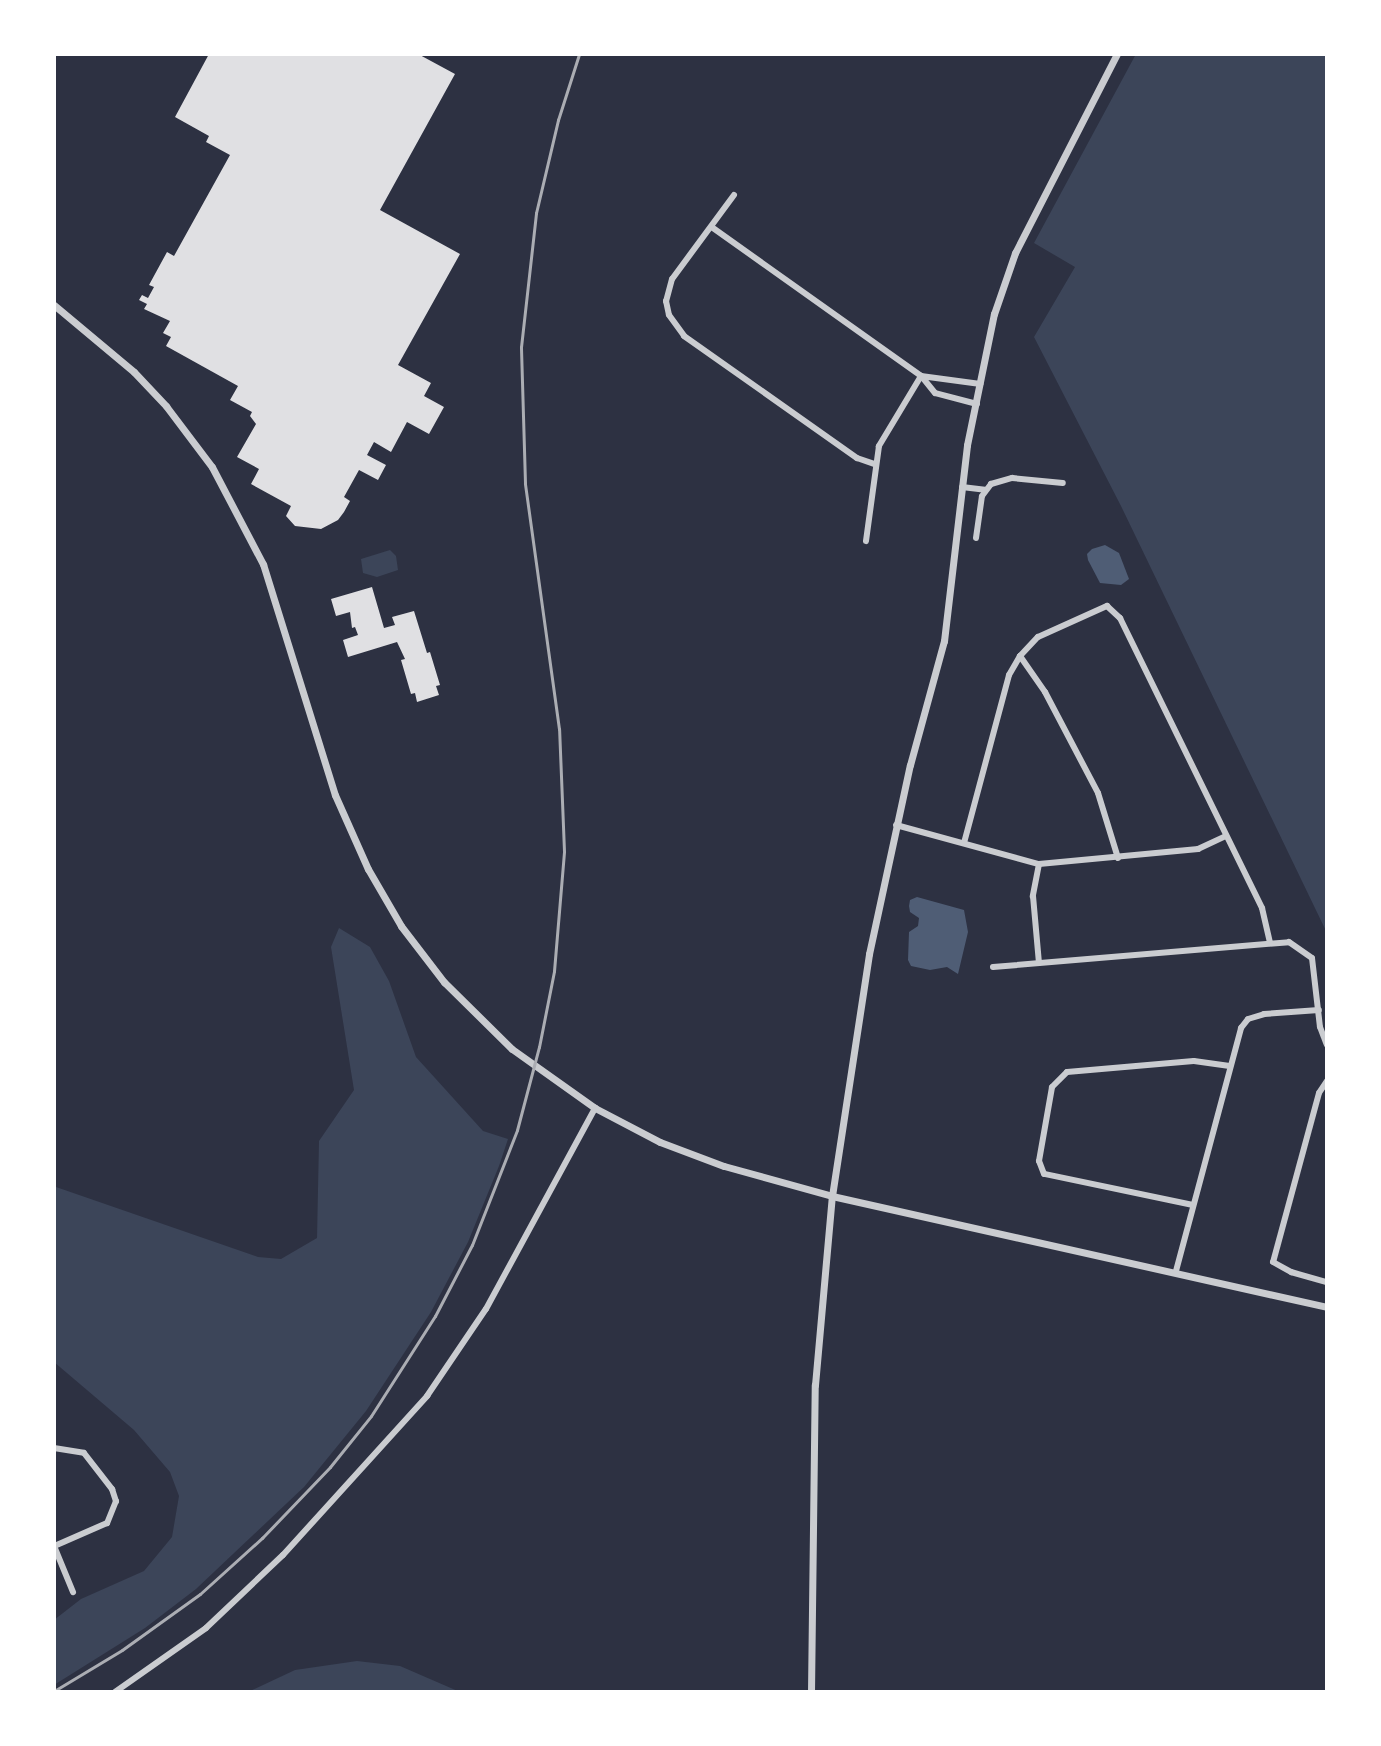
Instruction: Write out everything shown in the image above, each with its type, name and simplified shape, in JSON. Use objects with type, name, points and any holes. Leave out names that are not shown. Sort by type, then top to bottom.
[{"type":"street","points":[[811,1692],[815,1385],[832,1196],[860,1000],[896,825],[944,641],[962,487],[994,314],[1015,253],[1117,54]]},
{"type":"street","points":[[734,195],[667,289],[666,301],[676,327],[857,458],[874,464]]},
{"type":"street","points":[[713,228],[921,376],[935,393],[977,404]]},
{"type":"street","points":[[54,305],[134,372],[166,406],[212,467],[263,564],[335,795],[368,869],[401,926],[444,982],[512,1049],[595,1108],[689,1154],[832,1196],[1327,1307]]},
{"type":"street","points":[[921,376],[980,384]]},
{"type":"street","points":[[866,541],[874,464],[890,424],[921,376]]},
{"type":"street","points":[[962,487],[985,490],[1012,478],[1063,483]]},
{"type":"street","points":[[976,538],[985,490]]},
{"type":"street","points":[[964,843],[1009,675],[1020,656],[1038,637],[1107,606],[1115,610],[1262,908],[1270,943]]},
{"type":"street","points":[[1020,656],[1045,692],[1098,793],[1118,858]]},
{"type":"street","points":[[896,825],[1039,864],[1198,849],[1226,836]]},
{"type":"street","points":[[1039,864],[1033,896],[1039,963]]},
{"type":"street","points":[[993,967],[1289,942],[1312,958],[1327,1045]]},
{"type":"street","points":[[1176,1271],[1241,1028],[1248,1019],[1264,1014],[1319,1010]]},
{"type":"street","points":[[1193,1205],[1044,1174],[1039,1161],[1052,1087],[1067,1072],[1194,1061],[1230,1066]]},
{"type":"street","points":[[1327,1081],[1319,1093],[1273,1262],[1291,1272],[1327,1282]]},
{"type":"street","points":[[115,1692],[206,1628],[283,1555],[427,1396],[486,1309],[595,1108]]},
{"type":"street","points":[[54,1448],[84,1453],[112,1489],[116,1501],[107,1523],[54,1546],[73,1592]]},
{"type":"shaded area","points":[[1136,54],[1327,54],[1327,933],[1121,506],[1034,337],[1075,267],[1034,243]]},
{"type":"shaded area","points":[[1105,545],[1119,553],[1129,579],[1121,585],[1100,583],[1088,560],[1087,554],[1092,549]]},
{"type":"shaded area","points":[[390,550],[396,556],[398,570],[377,577],[363,573],[361,559]]},
{"type":"shaded area","points":[[917,897],[964,910],[968,932],[958,974],[947,967],[930,970],[911,966],[908,960],[909,932],[918,926],[919,918],[910,912],[909,906],[910,900]]},
{"type":"shaded area","points":[[339,928],[370,947],[389,981],[416,1057],[483,1131],[508,1139],[499,1166],[468,1242],[431,1312],[366,1411],[304,1487],[196,1589],[145,1628],[54,1685],[54,1620],[81,1599],[144,1571],[172,1537],[179,1496],[170,1472],[134,1430],[54,1362],[54,1189],[56,1187],[258,1257],[281,1259],[317,1238],[319,1141],[354,1090],[331,947]]},
{"type":"shaded area","points":[[357,1661],[400,1666],[460,1692],[248,1692],[295,1670]]},
{"type":"building","points":[[209,54],[418,54],[455,74],[380,210],[460,254],[398,365],[431,383],[424,396],[444,407],[429,434],[407,422],[391,452],[374,442],[367,455],[386,465],[378,480],[359,470],[344,497],[350,501],[344,512],[338,520],[321,529],[295,526],[286,516],[291,506],[251,484],[259,469],[237,457],[256,424],[250,416],[252,412],[230,400],[238,386],[166,346],[171,337],[163,333],[170,321],[144,309],[147,304],[139,300],[142,295],[148,298],[154,287],[149,285],[167,252],[174,256],[230,155],[206,142],[209,136],[175,117]]},
{"type":"building","points":[[372,587],[384,628],[395,625],[392,617],[414,611],[440,685],[436,686],[439,695],[417,702],[415,693],[411,694],[401,660],[405,659],[397,642],[348,657],[343,640],[358,635],[355,627],[352,628],[350,612],[336,616],[331,599]]},
{"type":"railway","points":[[54,1691],[122,1650],[200,1594],[262,1538],[330,1467],[371,1416],[435,1316],[472,1245],[517,1130],[539,1047],[554,971],[564,851],[559,729],[525,483],[521,347],[536,213],[558,120],[579,54]]}]
